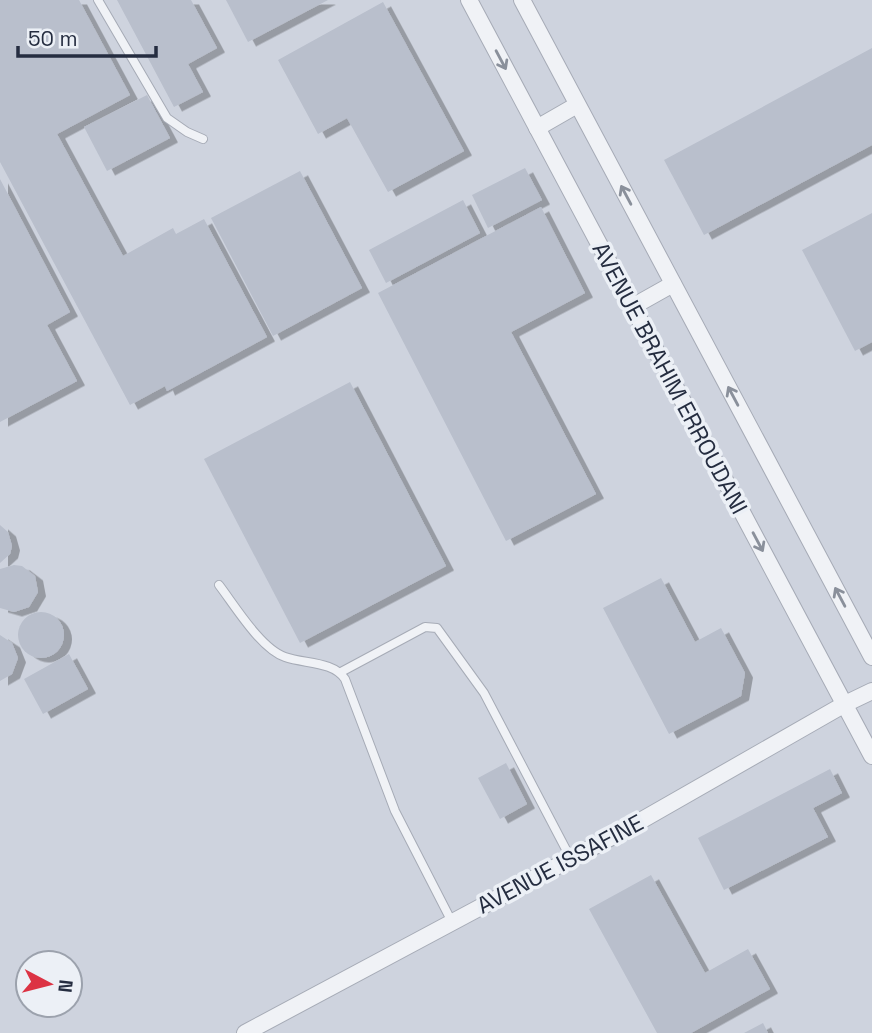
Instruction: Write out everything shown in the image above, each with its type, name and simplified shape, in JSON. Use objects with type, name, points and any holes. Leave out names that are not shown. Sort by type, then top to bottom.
[{"type":"street","name":"AVENUE BRAHIM ERROUDANI","points":[[469,0],[872,756]]},
{"type":"street","name":"AVENUE BRAHIM ERROUDANI","points":[[522,0],[872,657]]},
{"type":"street","points":[[537,128],[577,105]]},
{"type":"street","points":[[632,307],[673,284]]},
{"type":"street","name":"AVENUE ISSAFINE","points":[[244,1033],[571,859],[872,691]]},
{"type":"lane","points":[[98,0],[167,118],[203,139]]},
{"type":"lane","points":[[219,585],[271,650],[284,657],[341,672],[395,811],[452,922]]},
{"type":"lane","points":[[341,672],[425,627],[437,628],[484,693],[571,859]]},
{"type":"shaded area","points":[[0,0],[872,0],[872,1033],[0,1033]]},
{"type":"building","points":[[0,0],[79,0],[130,95],[57,134],[123,256],[173,228],[176,234],[204,219],[267,337],[167,391],[165,386],[130,405],[0,162]]},
{"type":"building","points":[[117,0],[191,0],[217,48],[188,64],[203,92],[174,107]]},
{"type":"building","points":[[226,0],[328,0],[248,42]]},
{"type":"building","points":[[383,2],[464,151],[388,192],[347,118],[318,134],[278,60]]},
{"type":"building","points":[[872,48],[872,145],[704,235],[664,160]]},
{"type":"building","points":[[147,95],[170,138],[107,171],[84,127]]},
{"type":"building","points":[[525,168],[542,200],[488,228],[472,195]]},
{"type":"building","points":[[300,171],[362,288],[273,336],[211,218]]},
{"type":"building","points":[[0,179],[70,312],[47,325],[77,381],[0,422]]},
{"type":"building","points":[[463,200],[480,233],[386,283],[369,250]]},
{"type":"building","points":[[541,207],[585,293],[511,332],[596,494],[506,541],[378,293]]},
{"type":"building","points":[[872,213],[872,342],[855,351],[802,250]]},
{"type":"building","points":[[350,382],[446,566],[300,643],[204,459]]},
{"type":"building","points":[[0,525],[8,532],[12,546],[10,554],[0,563]]},
{"type":"building","points":[[22,566],[35,576],[38,592],[29,607],[14,612],[0,608],[0,569]]},
{"type":"building","points":[[661,578],[695,642],[721,628],[745,673],[741,696],[669,734],[603,608]]},
{"type":"building","points":[[41,612],[50,613],[57,619],[63,626],[63,644],[57,651],[50,657],[41,658],[32,657],[25,651],[19,644],[18,635],[19,626],[25,619],[32,613]]},
{"type":"building","points":[[0,635],[12,643],[18,658],[12,674],[0,681]]},
{"type":"building","points":[[69,654],[88,689],[43,714],[24,679]]},
{"type":"building","points":[[506,763],[527,804],[500,819],[478,778]]},
{"type":"building","points":[[830,769],[842,793],[813,808],[828,837],[724,890],[698,838]]},
{"type":"building","points":[[651,875],[705,973],[748,949],[770,989],[691,1033],[657,1033],[589,909]]},
{"type":"building","points":[[763,1023],[768,1033],[744,1033]]}]
